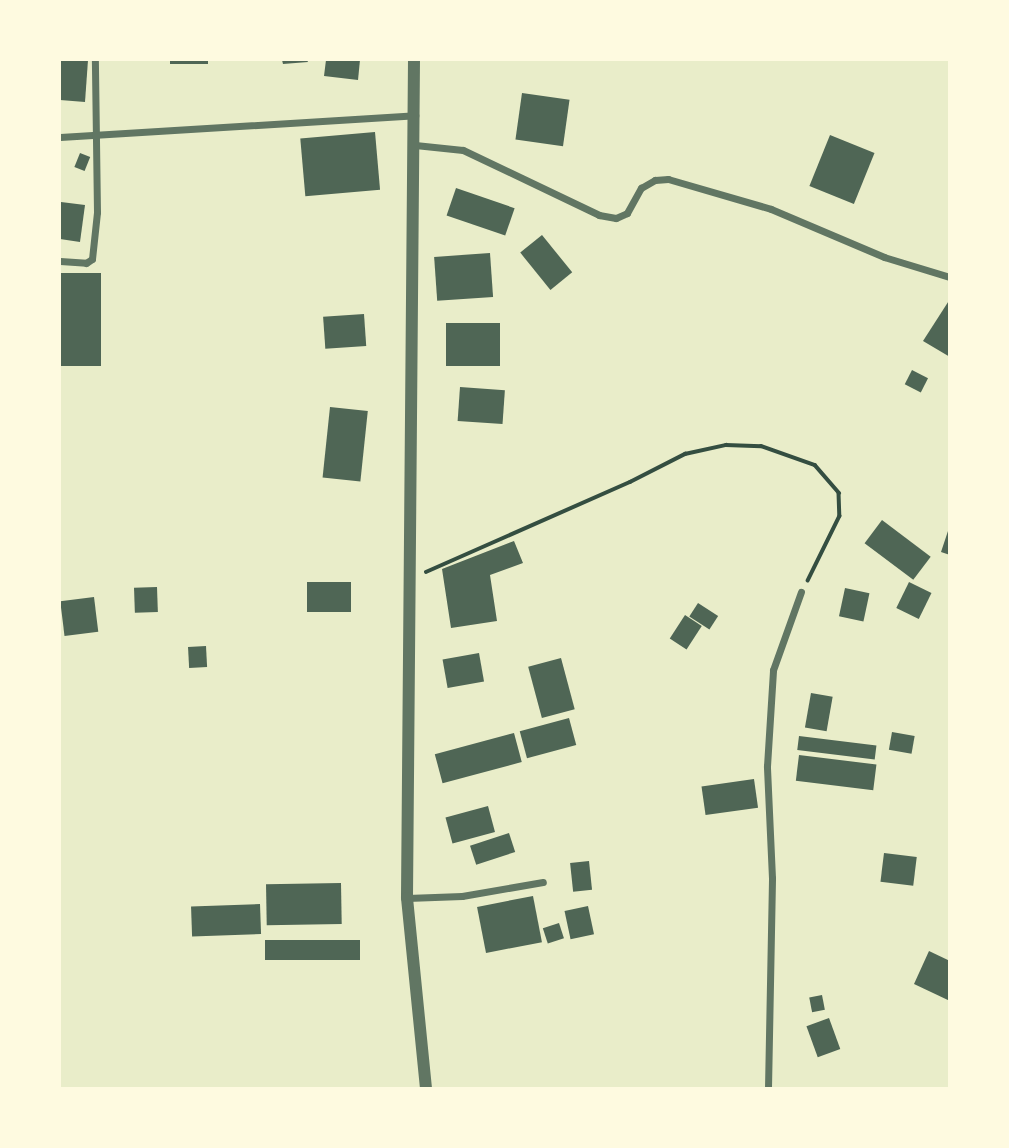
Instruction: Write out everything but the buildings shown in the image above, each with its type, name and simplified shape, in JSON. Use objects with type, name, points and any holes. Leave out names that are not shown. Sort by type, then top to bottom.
[{"type":"street","points":[[60,261],[86,263],[92,259],[96,138],[95,60]]},
{"type":"street","points":[[414,60],[407,898],[426,1088]]},
{"type":"street","points":[[60,137],[96,138],[415,116]]},
{"type":"street","points":[[415,145],[463,150],[599,215],[616,218],[627,212],[641,188],[655,180],[668,179],[771,209],[884,257],[950,277]]},
{"type":"street","points":[[768,1088],[772,878],[768,739],[773,670],[802,592]]},
{"type":"street","points":[[407,898],[462,896],[543,882]]},
{"type":"path","points":[[410,579],[630,482],[685,454],[726,445],[761,446],[815,465],[839,493],[840,516],[802,592]]}]
